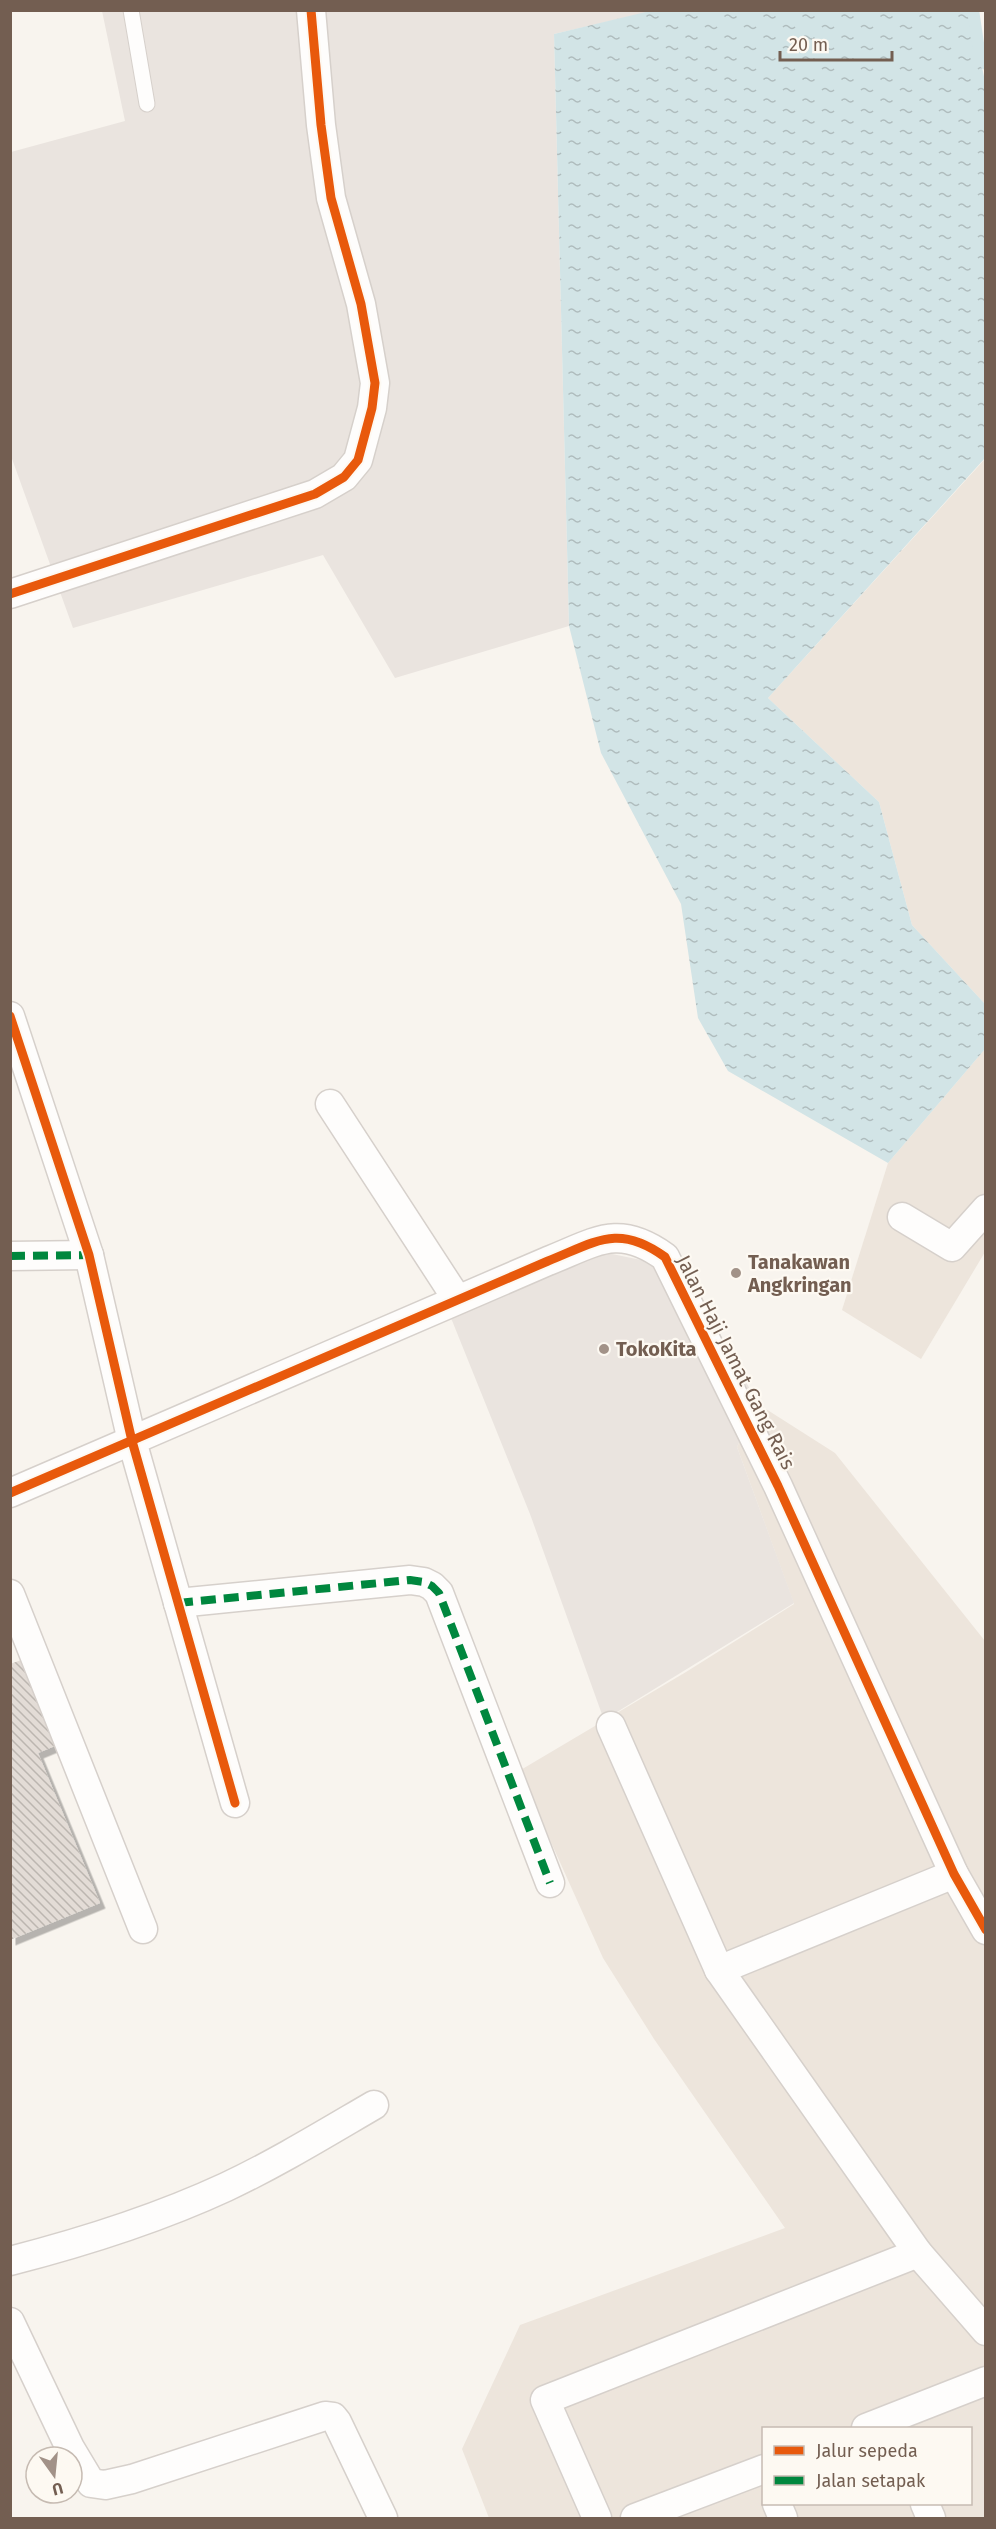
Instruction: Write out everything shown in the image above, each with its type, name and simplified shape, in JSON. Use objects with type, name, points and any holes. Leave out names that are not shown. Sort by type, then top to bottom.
[{"type":"street","points":[[10,594],[315,494],[344,477],[358,460],[372,408],[375,383],[361,304],[331,198],[321,125],[311,10]]},
{"type":"street","points":[[10,1016],[89,1255],[132,1441],[235,1803]]},
{"type":"street","points":[[330,1104],[457,1299]]},
{"type":"street","points":[[902,1217],[952,1247],[986,1209]]},
{"type":"street","name":"Jalan Haji Jamat Gang Rais","points":[[10,1493],[334,1355],[457,1299],[606,1238],[619,1237],[639,1242],[665,1257],[778,1486],[954,1874],[986,1930]]},
{"type":"street","points":[[10,1256],[33,1258],[89,1255]]},
{"type":"street","points":[[178,1603],[410,1580],[432,1586],[439,1593],[550,1883]]},
{"type":"street","points":[[10,1593],[143,1929]]},
{"type":"street","points":[[610,1726],[719,1970],[918,2253],[985,2332]]},
{"type":"street","points":[[719,1970],[954,1874]]},
{"type":"street","points":[[10,2261],[84,2241],[178,2208],[228,2186],[291,2153],[374,2105]]},
{"type":"street","points":[[597,2518],[545,2400],[918,2253]]},
{"type":"street","points":[[10,2322],[70,2448],[91,2483],[105,2485],[132,2479],[325,2416],[333,2417],[337,2422],[382,2518]]},
{"type":"street","points":[[884,2425],[986,2381]]},
{"type":"street","points":[[636,2518],[762,2471]]},
{"type":"lane","points":[[131,10],[147,104]]},
{"type":"shaded area","points":[[102,11],[654,11],[554,34],[569,626],[395,678],[323,555],[73,628],[11,456],[11,152],[125,121]]},
{"type":"shaded area","points":[[985,459],[985,1004],[912,925],[879,802],[768,698]]},
{"type":"shaded area","points":[[985,1049],[985,1252],[921,1359],[842,1310],[888,1163]]},
{"type":"shaded area","points":[[583,1248],[685,1269],[758,1404],[737,1447],[794,1603],[604,1720],[530,1514],[451,1318]]},
{"type":"shaded area","points":[[758,1404],[835,1453],[985,1641],[985,2518],[489,2518],[462,2449],[520,2325],[785,2228],[654,2039],[603,1958],[519,1771],[686,1672],[794,1604],[737,1447]]},
{"type":"water","points":[[654,10],[970,11],[986,86],[985,458],[768,698],[879,802],[912,925],[985,1004],[985,1049],[888,1163],[728,1071],[698,1018],[681,904],[601,753],[569,626],[554,34]]},
{"type":"building","points":[[27,1658],[62,1743],[38,1753],[100,1903],[10,1940],[10,1664]]},
{"type":"waterway","points":[[973,10],[979,50],[986,64]]},
{"type":"marked path","points":[[10,1256],[89,1255]]},
{"type":"marked path","points":[[178,1603],[410,1580],[432,1586],[439,1593],[550,1883]]},
{"type":"cycle path","points":[[10,594],[315,494],[344,477],[358,460],[372,408],[375,383],[361,304],[331,198],[321,125],[311,10]]},
{"type":"cycle path","points":[[10,1016],[89,1255],[132,1441],[235,1803]]},
{"type":"cycle path","points":[[10,1493],[594,1242],[620,1238],[648,1247],[665,1257],[778,1486],[954,1874],[986,1930]]},
{"type":"place","name":"Tanakawan Angkringan","points":[[736,1273]]},
{"type":"place","name":"TokoKita","points":[[604,1349]]}]
